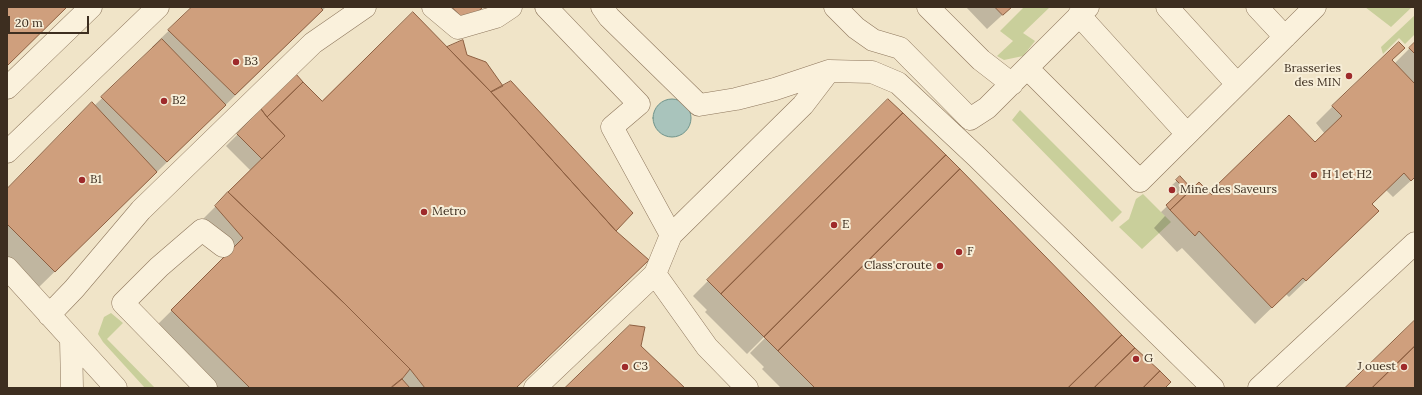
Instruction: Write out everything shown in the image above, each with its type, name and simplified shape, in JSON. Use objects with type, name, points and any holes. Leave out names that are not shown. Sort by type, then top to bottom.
[{"type":"street","points":[[7,88],[91,7]]},
{"type":"street","points":[[7,152],[158,7]]},
{"type":"street","points":[[49,315],[74,289],[146,205],[313,43],[365,7]]},
{"type":"street","points":[[433,7],[458,28],[496,17],[511,7]]},
{"type":"street","points":[[546,7],[639,104],[612,126],[671,235]]},
{"type":"street","points":[[602,7],[609,17],[699,105],[736,99],[775,89],[830,71],[872,72],[898,83],[978,157],[1213,388]]},
{"type":"street","points":[[835,7],[856,28],[874,40],[900,48],[970,120],[987,108],[1084,11],[1187,134]]},
{"type":"street","points":[[928,7],[982,60],[1012,84]]},
{"type":"street","points":[[1167,7],[1237,84]]},
{"type":"street","points":[[1257,7],[1285,37]]},
{"type":"street","points":[[1028,68],[1140,182],[1315,7]]},
{"type":"street","points":[[535,388],[655,274],[671,235],[803,105],[830,71]]},
{"type":"street","points":[[206,388],[123,303],[159,267],[202,230],[223,246]]},
{"type":"street","points":[[1259,388],[1415,243]]},
{"type":"street","points":[[7,268],[116,388]]},
{"type":"street","points":[[655,274],[707,347],[747,388]]},
{"type":"street","points":[[71,339],[72,388]]},
{"type":"green space","points":[[1024,7],[1050,7],[1023,33],[1035,41],[1023,56],[1004,60],[997,56],[1013,41],[1000,31]]},
{"type":"green space","points":[[1365,7],[1412,7],[1391,27]]},
{"type":"green space","points":[[1415,15],[1415,34],[1405,44],[1399,38],[1383,54],[1381,47]]},
{"type":"green space","points":[[1020,110],[1122,212],[1112,222],[1012,120]]},
{"type":"green space","points":[[1143,194],[1171,222],[1142,249],[1119,227],[1129,219],[1136,199]]},
{"type":"green space","points":[[111,313],[123,323],[107,339],[155,388],[145,388],[103,342],[98,334],[104,317]]},
{"type":"water","points":[[668,99],[676,99],[686,104],[690,111],[690,125],[686,132],[676,137],[668,137],[658,132],[656,129],[653,122],[653,114],[658,104],[661,102]]},
{"type":"building","points":[[7,7],[67,7],[7,66]]},
{"type":"building","name":"B3","points":[[192,7],[320,7],[323,10],[235,95],[168,30]]},
{"type":"building","points":[[452,7],[483,7],[467,22]]},
{"type":"building","points":[[995,7],[1012,7],[1003,15]]},
{"type":"building","name":"Metro","points":[[413,12],[491,92],[616,231],[649,260],[516,388],[425,388],[410,369],[344,303],[228,192],[285,136],[267,117],[303,82],[322,101]]},
{"type":"building","name":"B2","points":[[162,39],[226,105],[167,162],[101,97]]},
{"type":"building","points":[[463,40],[467,55],[486,62],[503,86],[491,92],[447,47]]},
{"type":"building","name":"H 1 et H2","points":[[1399,42],[1405,48],[1392,60],[1415,84],[1415,177],[1411,181],[1404,173],[1372,204],[1379,211],[1306,281],[1303,278],[1272,308],[1199,231],[1195,236],[1170,210],[1199,182],[1212,195],[1216,190],[1214,188],[1289,115],[1315,142],[1342,116],[1332,106]]},
{"type":"building","points":[[1415,42],[1415,54],[1409,48]]},
{"type":"building","points":[[296,74],[303,82],[267,117],[261,109]]},
{"type":"building","points":[[511,81],[633,213],[616,231],[491,92]]},
{"type":"building","points":[[888,99],[903,113],[721,294],[707,280]]},
{"type":"building","name":"B1","points":[[92,102],[157,172],[55,272],[7,224],[7,189]]},
{"type":"building","points":[[261,109],[285,136],[262,159],[237,134]]},
{"type":"building","name":"E","points":[[903,113],[946,155],[764,337],[721,294]]},
{"type":"building","points":[[946,155],[960,169],[778,351],[764,337]]},
{"type":"building","name":"F","points":[[960,169],[1122,335],[1068,388],[815,388],[778,351]]},
{"type":"building","points":[[1180,176],[1192,189],[1170,210],[1166,205],[1184,188],[1176,180]]},
{"type":"building","points":[[228,192],[344,303],[410,369],[402,379],[391,388],[250,388],[171,310],[243,238],[215,206]]},
{"type":"building","points":[[1415,320],[1415,346],[1372,388],[1345,388]]},
{"type":"building","name":"C3","points":[[630,325],[645,327],[641,346],[685,388],[565,388]]},
{"type":"building","points":[[1122,335],[1135,348],[1094,388],[1068,388]]},
{"type":"building","name":"J ouest","points":[[1415,346],[1415,388],[1372,388]]},
{"type":"building","name":"G","points":[[1135,348],[1160,371],[1143,388],[1094,388]]},
{"type":"building","points":[[1160,371],[1171,382],[1165,388],[1143,388]]},
{"type":"building","points":[[402,379],[410,388],[392,387]]},
{"type":"place","name":"B3","points":[[236,62]]},
{"type":"place","name":"Brasseries des MIN","points":[[1349,76]]},
{"type":"place","name":"B2","points":[[164,101]]},
{"type":"place","name":"H 1 et H2","points":[[1314,175]]},
{"type":"place","name":"B1","points":[[82,180]]},
{"type":"place","name":"Mine des Saveurs","points":[[1172,190]]},
{"type":"place","name":"Metro","points":[[424,212]]},
{"type":"place","name":"E","points":[[834,225]]},
{"type":"place","name":"F","points":[[959,252]]},
{"type":"place","name":"Class'croute","points":[[940,266]]},
{"type":"place","name":"G","points":[[1136,359]]},
{"type":"place","name":"C3","points":[[625,367]]},
{"type":"place","name":"J ouest","points":[[1404,367]]}]
